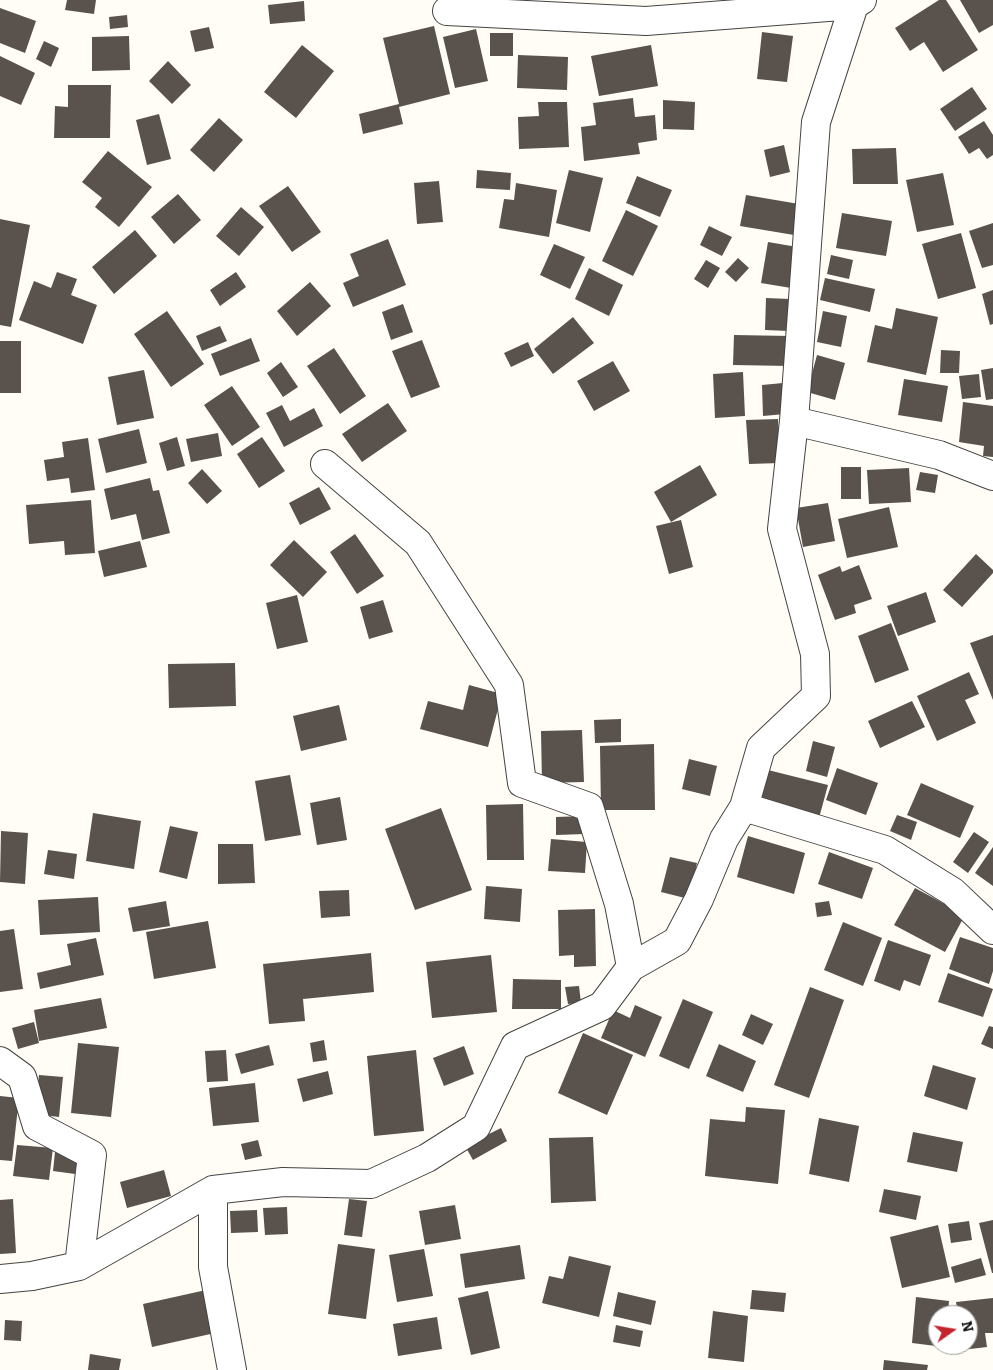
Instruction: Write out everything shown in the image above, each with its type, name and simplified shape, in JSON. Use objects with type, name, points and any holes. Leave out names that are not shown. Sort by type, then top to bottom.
[{"type":"street","points":[[0,1279],[32,1276],[79,1266],[214,1190],[283,1182],[371,1184],[427,1158],[476,1127],[515,1046],[602,1006],[631,967],[677,941],[700,899],[724,839],[744,807],[761,748],[816,696],[816,654],[782,529],[794,421],[816,122],[858,3],[646,21],[447,11]]},
{"type":"street","points":[[794,421],[939,455],[993,476]]},
{"type":"street","points":[[325,464],[418,543],[509,685],[522,782],[589,807],[619,904],[631,967]]},
{"type":"street","points":[[744,807],[885,850],[953,892],[993,930]]},
{"type":"street","points":[[0,1062],[22,1077],[36,1126],[92,1154],[79,1266]]},
{"type":"street","points":[[214,1190],[212,1267],[232,1370]]},
{"type":"building","points":[[67,0],[96,0],[94,14],[65,10]]},
{"type":"building","points":[[939,0],[946,0],[978,50],[943,72],[924,42],[910,51],[895,28]]},
{"type":"building","points":[[960,0],[993,0],[993,25],[979,33]]},
{"type":"building","points":[[304,1],[305,21],[270,24],[268,5]]},
{"type":"building","points":[[0,8],[36,21],[25,53],[0,43]]},
{"type":"building","points":[[127,15],[128,27],[110,29],[109,17]]},
{"type":"building","points":[[434,26],[450,94],[399,107],[403,124],[363,134],[359,114],[399,104],[383,38]]},
{"type":"building","points":[[209,27],[214,48],[195,52],[190,31]]},
{"type":"building","points":[[476,29],[488,81],[455,88],[443,37]]},
{"type":"building","points":[[762,32],[793,36],[787,82],[757,79]]},
{"type":"building","points":[[490,33],[513,33],[513,56],[490,56]]},
{"type":"building","points":[[129,36],[130,70],[92,71],[92,37]]},
{"type":"building","points":[[44,41],[59,48],[51,67],[36,59]]},
{"type":"building","points":[[302,45],[334,71],[296,118],[264,92]]},
{"type":"building","points":[[651,45],[658,86],[599,96],[591,56]]},
{"type":"building","points":[[518,55],[568,57],[567,90],[517,88]]},
{"type":"building","points":[[0,56],[35,73],[21,105],[0,96]]},
{"type":"building","points":[[168,61],[191,85],[172,104],[149,81]]},
{"type":"building","points":[[68,85],[111,85],[110,138],[54,138],[55,106],[68,107]]},
{"type":"building","points":[[972,87],[987,109],[955,131],[940,109]]},
{"type":"building","points":[[633,98],[635,117],[655,115],[657,140],[638,143],[640,154],[584,161],[581,127],[596,125],[593,103]]},
{"type":"building","points":[[663,100],[695,102],[694,130],[663,129]]},
{"type":"building","points":[[538,102],[567,102],[569,147],[519,149],[518,117],[539,116]]},
{"type":"building","points":[[159,114],[171,159],[147,165],[136,120]]},
{"type":"building","points":[[219,118],[243,140],[214,172],[190,150]]},
{"type":"building","points":[[984,121],[993,135],[993,155],[987,159],[979,148],[969,154],[958,137]]},
{"type":"building","points":[[784,145],[790,172],[770,177],[764,150]]},
{"type":"building","points":[[896,148],[898,184],[853,184],[852,149]]},
{"type":"building","points":[[108,151],[152,187],[119,227],[95,207],[102,198],[82,182]]},
{"type":"building","points":[[477,170],[511,173],[510,190],[476,188]]},
{"type":"building","points":[[569,170],[603,178],[590,232],[556,223]]},
{"type":"building","points":[[943,173],[954,225],[917,232],[906,180]]},
{"type":"building","points":[[637,176],[672,190],[660,217],[626,203]]},
{"type":"building","points":[[439,181],[443,222],[417,224],[414,183]]},
{"type":"building","points":[[516,183],[557,190],[549,237],[499,228],[504,199],[514,200]]},
{"type":"building","points":[[288,186],[321,232],[292,252],[259,206]]},
{"type":"building","points":[[178,194],[201,220],[174,244],[151,217]]},
{"type":"building","points":[[746,195],[799,204],[794,235],[740,226]]},
{"type":"building","points":[[241,207],[264,227],[239,256],[216,236]]},
{"type":"building","points":[[626,210],[658,226],[633,276],[602,261]]},
{"type":"building","points":[[842,213],[892,221],[886,256],[836,248]]},
{"type":"building","points":[[0,219],[30,225],[11,327],[0,325]]},
{"type":"building","points":[[993,223],[993,265],[982,268],[969,231]]},
{"type":"building","points":[[709,226],[732,237],[722,256],[700,245]]},
{"type":"building","points":[[135,230],[157,256],[114,294],[92,267]]},
{"type":"building","points":[[961,233],[976,288],[938,299],[922,244]]},
{"type":"building","points":[[388,239],[406,285],[353,307],[343,283],[359,276],[350,254]]},
{"type":"building","points":[[768,242],[797,247],[791,288],[761,283]]},
{"type":"building","points":[[554,244],[585,257],[570,289],[540,275]]},
{"type":"building","points":[[831,255],[853,260],[849,279],[827,274]]},
{"type":"building","points":[[738,258],[749,268],[736,282],[725,272]]},
{"type":"building","points":[[706,260],[720,268],[708,288],[694,279]]},
{"type":"building","points":[[589,268],[623,285],[609,316],[575,299]]},
{"type":"building","points":[[57,272],[77,279],[71,295],[97,305],[83,344],[19,320],[34,281],[51,288]]},
{"type":"building","points":[[236,272],[246,287],[220,306],[210,290]]},
{"type":"building","points":[[825,278],[875,289],[870,312],[820,300]]},
{"type":"building","points":[[310,282],[331,306],[297,336],[277,311]]},
{"type":"building","points":[[993,290],[993,324],[990,325],[982,294]]},
{"type":"building","points":[[766,298],[790,299],[789,331],[765,330]]},
{"type":"building","points":[[403,304],[413,332],[391,340],[382,312]]},
{"type":"building","points":[[896,308],[938,317],[926,375],[867,362],[875,325],[892,329]]},
{"type":"building","points":[[167,311],[204,364],[171,387],[134,334]]},
{"type":"building","points":[[823,311],[847,316],[841,347],[817,342]]},
{"type":"building","points":[[573,317],[594,343],[553,374],[534,349]]},
{"type":"building","points":[[220,326],[227,341],[202,351],[196,336]]},
{"type":"building","points":[[734,335],[791,336],[790,366],[733,365]]},
{"type":"building","points":[[251,338],[260,361],[220,376],[211,354]]},
{"type":"building","points":[[422,340],[440,387],[411,398],[392,351]]},
{"type":"building","points":[[0,341],[21,341],[21,393],[0,393]]},
{"type":"building","points":[[528,342],[534,356],[511,367],[504,353]]},
{"type":"building","points":[[334,348],[366,396],[340,414],[307,366]]},
{"type":"building","points":[[941,350],[960,351],[959,373],[940,373]]},
{"type":"building","points":[[817,355],[845,363],[835,400],[807,392]]},
{"type":"building","points":[[613,361],[630,391],[594,411],[577,381]]},
{"type":"building","points":[[281,362],[298,387],[283,397],[267,373]]},
{"type":"building","points":[[993,368],[993,399],[986,400],[981,370]]},
{"type":"building","points":[[144,370],[154,418],[117,425],[108,377]]},
{"type":"building","points":[[743,372],[745,416],[715,418],[713,374]]},
{"type":"building","points":[[979,374],[981,397],[962,399],[959,376]]},
{"type":"building","points":[[904,379],[948,386],[942,422],[898,415]]},
{"type":"building","points":[[783,383],[785,414],[763,416],[762,385]]},
{"type":"building","points":[[232,386],[260,427],[232,446],[204,405]]},
{"type":"building","points":[[963,402],[993,406],[993,457],[983,456],[984,446],[959,442]]},
{"type":"building","points":[[388,403],[407,431],[362,462],[342,434]]},
{"type":"building","points":[[282,405],[290,421],[314,408],[323,426],[284,447],[266,413]]},
{"type":"building","points":[[778,419],[780,463],[749,464],[746,420]]},
{"type":"building","points":[[139,429],[147,463],[106,473],[98,439]]},
{"type":"building","points":[[218,433],[222,456],[191,462],[186,439]]},
{"type":"building","points":[[177,437],[185,466],[167,471],[159,443]]},
{"type":"building","points":[[262,437],[285,471],[259,488],[237,454]]},
{"type":"building","points":[[88,438],[95,490],[71,493],[69,478],[47,481],[44,460],[64,457],[62,442]]},
{"type":"building","points":[[700,465],[717,495],[671,522],[654,492]]},
{"type":"building","points":[[841,467],[861,467],[861,499],[841,499]]},
{"type":"building","points":[[909,468],[911,502],[869,504],[867,470]]},
{"type":"building","points":[[202,469],[222,491],[207,504],[188,483]]},
{"type":"building","points":[[920,472],[938,475],[935,493],[916,490]]},
{"type":"building","points":[[150,478],[153,491],[159,490],[170,533],[142,540],[136,514],[111,520],[104,489]]},
{"type":"building","points":[[319,487],[331,509],[300,525],[289,503]]},
{"type":"building","points":[[91,500],[95,553],[65,555],[64,541],[29,544],[26,505]]},
{"type":"building","points":[[828,503],[835,541],[803,547],[796,508]]},
{"type":"building","points":[[889,507],[898,547],[847,558],[838,519]]},
{"type":"building","points":[[681,520],[693,567],[669,574],[656,526]]},
{"type":"building","points":[[355,534],[384,576],[357,594],[330,552]]},
{"type":"building","points":[[294,540],[327,572],[303,597],[270,565]]},
{"type":"building","points":[[140,541],[147,567],[104,577],[98,551]]},
{"type":"building","points":[[976,554],[993,570],[993,573],[962,607],[943,590]]},
{"type":"building","points":[[859,565],[872,599],[854,605],[856,613],[835,620],[818,575],[840,566],[842,572]]},
{"type":"building","points":[[926,592],[936,622],[898,636],[887,606]]},
{"type":"building","points":[[297,595],[308,642],[277,649],[266,603]]},
{"type":"building","points":[[383,600],[393,632],[369,639],[360,607]]},
{"type":"building","points":[[891,623],[909,670],[875,683],[858,636]]},
{"type":"building","points":[[993,635],[993,700],[970,643]]},
{"type":"building","points":[[235,663],[236,706],[169,708],[168,664]]},
{"type":"building","points":[[969,672],[979,694],[965,700],[976,723],[937,741],[917,696]]},
{"type":"building","points":[[469,685],[502,694],[488,747],[420,729],[428,701],[463,710]]},
{"type":"building","points":[[912,701],[925,727],[880,748],[868,721]]},
{"type":"building","points":[[339,705],[347,740],[301,751],[293,716]]},
{"type":"building","points":[[621,719],[621,742],[595,743],[594,720]]},
{"type":"building","points":[[582,730],[584,782],[542,783],[541,731]]},
{"type":"building","points":[[813,741],[835,747],[827,777],[806,771]]},
{"type":"building","points":[[654,744],[655,810],[601,810],[600,746]]},
{"type":"building","points":[[689,759],[717,766],[710,796],[682,789]]},
{"type":"building","points":[[837,768],[878,783],[866,815],[826,800]]},
{"type":"building","points":[[768,770],[828,785],[819,818],[760,802]]},
{"type":"building","points":[[290,775],[301,835],[265,841],[255,781]]},
{"type":"building","points":[[921,783],[974,806],[960,838],[907,815]]},
{"type":"building","points":[[340,797],[347,840],[317,845],[310,803]]},
{"type":"building","points":[[523,804],[524,860],[487,860],[486,805]]},
{"type":"building","points":[[441,808],[472,890],[415,910],[385,829]]},
{"type":"building","points":[[93,813],[141,821],[134,869],[86,861]]},
{"type":"building","points":[[897,815],[917,822],[911,840],[890,831]]},
{"type":"building","points":[[585,816],[585,834],[556,835],[556,817]]},
{"type":"building","points":[[170,826],[198,832],[187,879],[159,872]]},
{"type":"building","points":[[1,831],[28,833],[25,884],[0,882]]},
{"type":"building","points":[[974,832],[989,842],[968,873],[953,862]]},
{"type":"building","points":[[748,836],[805,853],[794,894],[737,877]]},
{"type":"building","points":[[551,839],[587,842],[585,873],[548,871]]},
{"type":"building","points":[[218,844],[253,844],[255,883],[218,884]]},
{"type":"building","points":[[993,847],[993,886],[975,873]]},
{"type":"building","points":[[48,850],[77,854],[74,879],[44,874]]},
{"type":"building","points":[[829,852],[873,868],[862,899],[818,884]]},
{"type":"building","points":[[670,857],[697,863],[689,899],[661,892]]},
{"type":"building","points":[[486,886],[522,889],[520,922],[484,919]]},
{"type":"building","points":[[915,888],[965,915],[945,952],[894,925]]},
{"type":"building","points":[[349,890],[350,916],[321,918],[319,891]]},
{"type":"building","points":[[98,897],[100,932],[40,935],[38,900]]},
{"type":"building","points":[[166,901],[170,926],[133,932],[128,908]]},
{"type":"building","points":[[829,901],[832,915],[817,917],[815,903]]},
{"type":"building","points":[[595,909],[596,966],[574,967],[574,955],[559,956],[558,910]]},
{"type":"building","points":[[208,921],[216,968],[154,979],[146,932]]},
{"type":"building","points":[[843,922],[882,938],[863,986],[824,970]]},
{"type":"building","points":[[14,929],[23,989],[0,992],[0,931]]},
{"type":"building","points":[[960,937],[993,948],[993,971],[989,984],[949,969]]},
{"type":"building","points":[[96,938],[104,975],[40,989],[37,973],[71,965],[67,944]]},
{"type":"building","points":[[888,940],[931,955],[920,986],[904,980],[900,991],[874,981]]},
{"type":"building","points":[[371,953],[374,992],[303,999],[305,1021],[269,1024],[263,964]]},
{"type":"building","points":[[491,955],[497,1012],[432,1018],[426,962]]},
{"type":"building","points":[[948,973],[993,989],[983,1017],[938,1002]]},
{"type":"building","points":[[513,979],[561,980],[561,1009],[512,1009]]},
{"type":"building","points":[[579,986],[581,1003],[568,1004],[565,987]]},
{"type":"building","points":[[810,987],[844,1000],[809,1098],[774,1085]]},
{"type":"building","points":[[101,998],[107,1028],[39,1041],[34,1010]]},
{"type":"building","points":[[683,999],[713,1012],[689,1069],[659,1056]]},
{"type":"building","points":[[635,1005],[662,1017],[645,1057],[601,1038],[613,1010],[630,1018]]},
{"type":"building","points":[[751,1014],[773,1024],[763,1045],[742,1035]]},
{"type":"building","points":[[34,1022],[39,1043],[18,1049],[12,1028]]},
{"type":"building","points":[[989,1026],[993,1027],[993,1049],[981,1044]]},
{"type":"building","points":[[583,1033],[633,1055],[607,1115],[558,1093]]},
{"type":"building","points":[[324,1040],[327,1060],[313,1062],[310,1043]]},
{"type":"building","points":[[78,1043],[119,1047],[111,1117],[71,1113]]},
{"type":"building","points":[[719,1044],[756,1061],[743,1092],[706,1076]]},
{"type":"building","points":[[269,1045],[274,1065],[241,1074],[235,1054]]},
{"type":"building","points":[[464,1046],[474,1074],[444,1086],[433,1058]]},
{"type":"building","points":[[226,1050],[228,1081],[207,1082],[205,1051]]},
{"type":"building","points":[[416,1050],[424,1131],[374,1136],[367,1056]]},
{"type":"building","points":[[933,1065],[976,1078],[967,1110],[924,1096]]},
{"type":"building","points":[[328,1071],[333,1094],[303,1102],[297,1079]]},
{"type":"building","points":[[39,1075],[63,1077],[59,1117],[35,1114]]},
{"type":"building","points":[[255,1083],[259,1122],[213,1126],[209,1088]]},
{"type":"building","points":[[0,1096],[19,1098],[12,1161],[0,1160]]},
{"type":"building","points":[[746,1107],[785,1110],[778,1184],[705,1176],[710,1119],[745,1122]]},
{"type":"building","points":[[819,1118],[859,1126],[849,1182],[809,1174]]},
{"type":"building","points":[[501,1128],[507,1141],[473,1160],[465,1146]]},
{"type":"building","points":[[913,1132],[963,1142],[957,1172],[907,1162]]},
{"type":"building","points":[[593,1137],[596,1201],[551,1203],[549,1138]]},
{"type":"building","points":[[258,1140],[262,1156],[245,1160],[241,1144]]},
{"type":"building","points":[[17,1145],[53,1148],[49,1180],[13,1176]]},
{"type":"building","points":[[55,1152],[78,1154],[75,1174],[53,1171]]},
{"type":"building","points":[[164,1170],[171,1196],[127,1208],[120,1182]]},
{"type":"building","points":[[884,1189],[921,1196],[916,1220],[879,1212]]},
{"type":"building","points":[[13,1199],[16,1253],[0,1254],[0,1200]]},
{"type":"building","points":[[349,1199],[367,1201],[362,1237],[344,1235]]},
{"type":"building","points":[[455,1205],[461,1239],[425,1245],[419,1211]]},
{"type":"building","points":[[287,1207],[288,1234],[265,1235],[263,1208]]},
{"type":"building","points":[[257,1210],[258,1232],[231,1233],[230,1211]]},
{"type":"building","points":[[993,1220],[993,1273],[992,1273],[979,1223]]},
{"type":"building","points":[[969,1221],[972,1240],[951,1243],[948,1224]]},
{"type":"building","points":[[938,1225],[950,1277],[902,1288],[890,1237]]},
{"type":"building","points":[[338,1244],[375,1249],[366,1319],[328,1314]]},
{"type":"building","points":[[520,1245],[525,1279],[465,1288],[460,1254]]},
{"type":"building","points":[[424,1249],[433,1296],[397,1302],[389,1255]]},
{"type":"building","points":[[569,1256],[611,1266],[599,1317],[542,1303],[549,1276],[563,1279]]},
{"type":"building","points":[[981,1258],[986,1275],[955,1283],[951,1267]]},
{"type":"building","points":[[206,1290],[215,1333],[152,1347],[143,1304]]},
{"type":"building","points":[[752,1290],[786,1293],[784,1312],[750,1309]]},
{"type":"building","points":[[488,1291],[500,1348],[471,1355],[458,1298]]},
{"type":"building","points":[[618,1292],[656,1301],[651,1325],[613,1316]]},
{"type":"building","points":[[916,1297],[949,1301],[949,1305],[928,1305],[928,1345],[912,1343]]},
{"type":"building","points":[[993,1298],[993,1333],[985,1333],[987,1347],[978,1348],[978,1305],[956,1305],[956,1302]]},
{"type":"building","points":[[713,1311],[748,1316],[744,1362],[708,1358]]},
{"type":"building","points":[[437,1317],[442,1349],[398,1356],[393,1324]]},
{"type":"building","points":[[5,1320],[22,1321],[21,1341],[4,1340]]},
{"type":"building","points":[[616,1325],[643,1331],[640,1347],[613,1342]]},
{"type":"building","points":[[90,1354],[121,1359],[119,1370],[88,1370]]},
{"type":"building","points":[[884,1360],[928,1365],[927,1370],[883,1370]]}]
